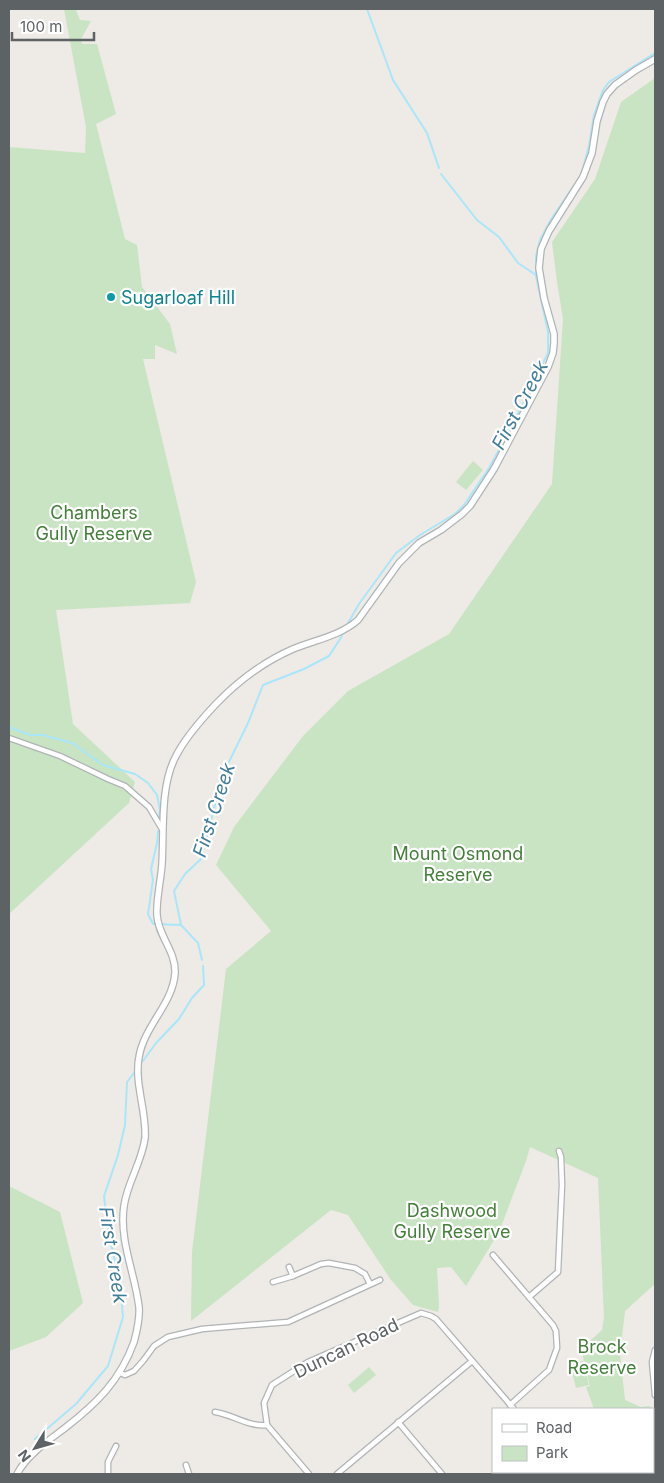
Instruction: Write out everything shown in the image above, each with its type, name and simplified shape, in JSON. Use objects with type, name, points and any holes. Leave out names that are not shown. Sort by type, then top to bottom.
[{"type":"street","points":[[17,1474],[21,1466],[82,1415],[102,1395],[120,1373],[134,1342],[139,1306],[127,1256],[123,1217],[125,1197],[144,1146],[145,1135],[138,1079],[138,1057],[145,1039],[167,1000],[175,976],[173,956],[160,928],[157,916],[166,792],[168,775],[175,758],[185,741],[214,705],[236,684],[264,664],[292,650],[351,627],[400,563],[418,543],[441,530],[470,506],[494,469],[553,354],[554,334],[544,298],[539,268],[541,249],[549,231],[583,177],[592,153],[597,121],[607,94],[615,85],[655,59]]},
{"type":"street","points":[[9,738],[60,756],[125,786],[149,807],[163,831]]},
{"type":"street","points":[[529,1298],[558,1272],[562,1185],[562,1157],[559,1151]]},
{"type":"street","points":[[337,1474],[472,1361],[512,1407],[549,1370],[557,1348],[556,1330],[493,1255]]},
{"type":"street","points":[[273,1282],[321,1264],[329,1263],[356,1268],[365,1274],[370,1284]]},
{"type":"street","points":[[289,1266],[293,1276]]},
{"type":"street","points":[[120,1373],[126,1375],[134,1371],[154,1346],[168,1336],[202,1329],[288,1322],[380,1280]]},
{"type":"street","name":"Duncan Road","points":[[267,1425],[264,1402],[272,1385],[308,1362],[421,1312],[436,1319],[472,1361]]},
{"type":"street","points":[[655,1350],[652,1362],[655,1395]]},
{"type":"street","points":[[215,1412],[224,1413],[257,1426],[267,1425],[310,1474]]},
{"type":"street","points":[[398,1422],[442,1474]]},
{"type":"street","points":[[108,1474],[108,1462],[116,1446]]},
{"type":"street","points":[[186,1465],[189,1474]]},
{"type":"green space","name":"Chambers Gully Reserve","points":[[64,9],[89,9],[76,10],[80,20],[91,21],[81,39],[82,44],[97,44],[116,114],[96,124],[125,239],[137,245],[142,287],[170,324],[177,354],[155,345],[155,359],[143,359],[196,582],[190,603],[56,610],[73,724],[135,782],[129,803],[9,914],[9,147],[85,153],[86,127]]},
{"type":"green space","name":"Mount Osmond Reserve","points":[[655,78],[655,1284],[625,1311],[620,1355],[625,1400],[641,1407],[649,1406],[651,1408],[594,1408],[586,1387],[590,1386],[581,1349],[602,1330],[604,1318],[598,1178],[530,1147],[499,1232],[466,1286],[451,1267],[437,1268],[438,1312],[413,1305],[391,1280],[348,1215],[331,1210],[191,1321],[192,1252],[226,969],[271,931],[216,865],[234,827],[303,736],[348,691],[449,634],[552,484],[563,319],[552,242],[595,179],[621,102]]},
{"type":"green space","points":[[473,461],[483,470],[466,490],[456,482]]},
{"type":"green space","points":[[9,1186],[60,1212],[83,1303],[46,1337],[9,1351]]},
{"type":"green space","points":[[583,1361],[589,1385],[576,1388],[570,1364]]},
{"type":"green space","points":[[369,1367],[376,1375],[354,1393],[348,1385]]},
{"type":"green space","points":[[654,1412],[655,1474],[639,1474],[654,1473]]},
{"type":"waterway","points":[[367,9],[393,80],[427,133],[439,168]]},
{"type":"waterway","name":"First Creek","points":[[583,168],[594,115],[603,90],[609,82],[655,53]]},
{"type":"waterway","points":[[441,174],[477,220],[499,237],[518,263],[536,275]]},
{"type":"waterway","name":"First Creek","points":[[348,623],[359,604],[396,553],[420,535],[455,514],[464,505],[489,468],[515,420],[548,353],[548,332],[536,276],[536,256],[540,240],[550,221],[573,187]]},
{"type":"waterway","name":"First Creek","points":[[202,960],[198,943],[181,925],[174,891],[185,874],[201,859],[223,774],[248,723],[263,685],[304,669],[329,656],[342,636]]},
{"type":"waterway","points":[[9,727],[30,735],[43,735],[72,743],[103,765],[135,774],[148,783],[157,795],[160,810],[159,818]]},
{"type":"waterway","points":[[158,831],[151,869],[153,880],[148,914],[153,924],[181,925]]},
{"type":"waterway","name":"First Creek","points":[[143,1061],[156,1043],[179,1019],[192,998],[204,985],[203,966]]},
{"type":"waterway","name":"First Creek","points":[[35,1439],[76,1404],[108,1366],[123,1317],[120,1283],[108,1230],[104,1196],[118,1155],[125,1125],[127,1082],[134,1073]]},
{"type":"place","name":"Sugarloaf Hill","points":[[111,297]]},
{"type":"park label","name":"Dashwood Gully Reserve","points":[[452,1220]]},
{"type":"park label","name":"Brock Reserve","points":[[602,1356]]}]
